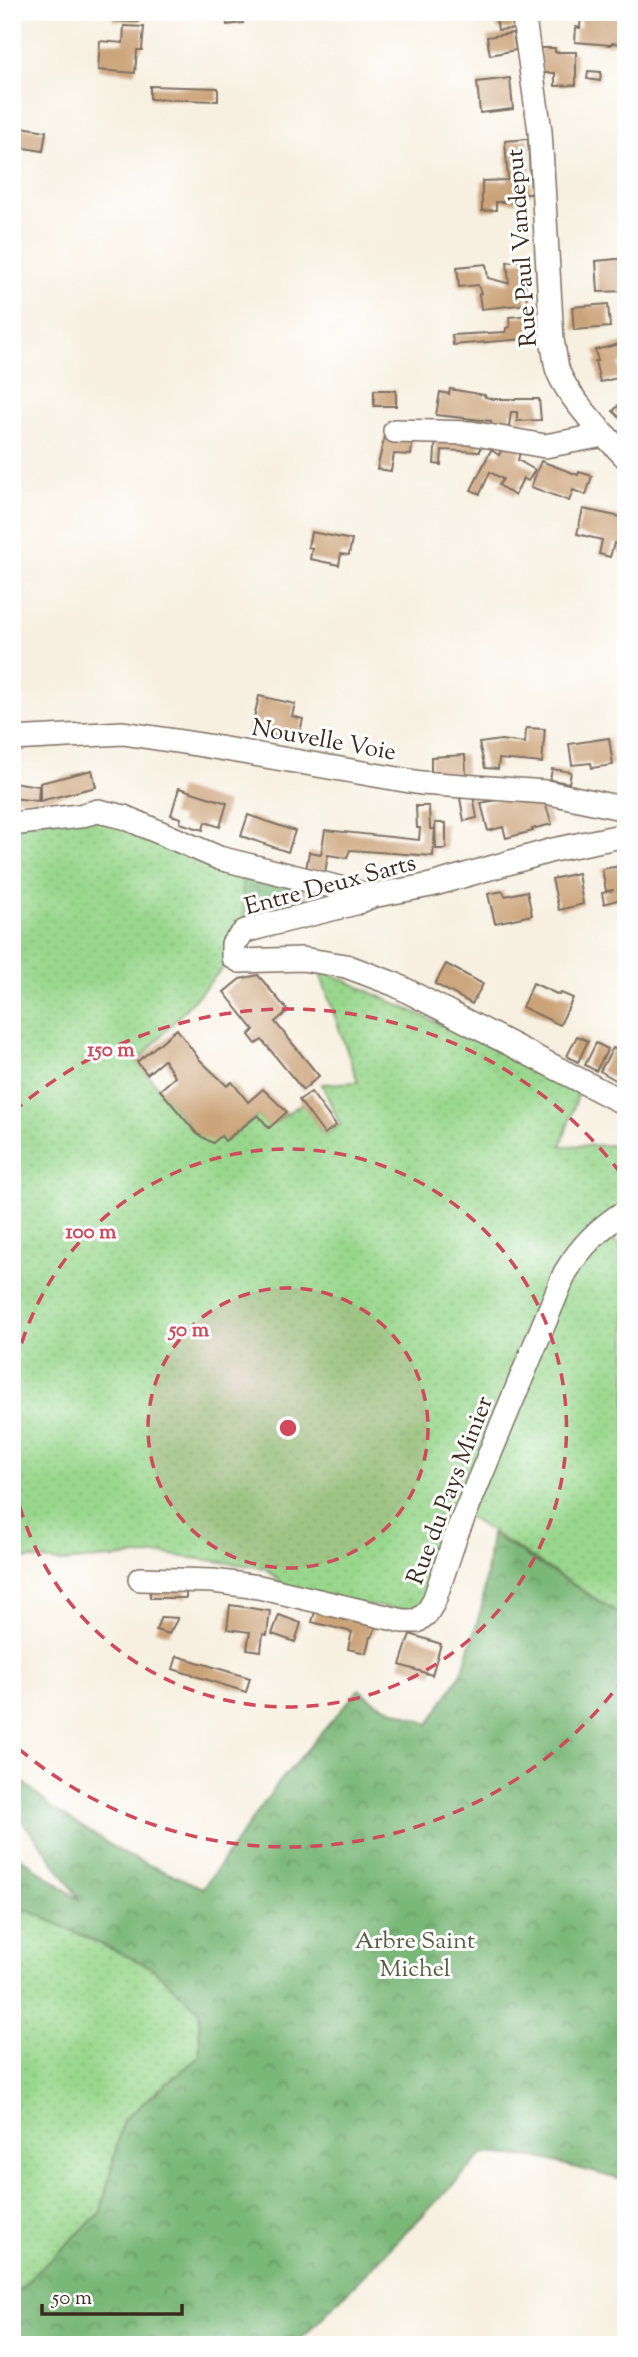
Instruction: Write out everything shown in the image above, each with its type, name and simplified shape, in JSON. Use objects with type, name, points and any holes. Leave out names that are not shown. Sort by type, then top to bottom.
[{"type":"street","name":"Rue Paul Vandeput","points":[[523,12],[540,131],[552,340],[558,371],[604,435],[626,457]]},
{"type":"street","points":[[395,431],[471,433],[545,446],[604,435]]},
{"type":"street","name":"Nouvelle Voie","points":[[12,739],[123,733],[421,783],[546,792],[626,809]]},
{"type":"street","points":[[12,824],[79,816],[98,811],[124,817],[219,858],[372,896]]},
{"type":"street","name":"Entre Deux Sarts","points":[[626,835],[553,850],[431,885],[372,896],[356,903],[244,931],[233,944],[233,957],[240,961],[302,959],[346,966],[394,984],[626,1104]]},
{"type":"street","name":"Rue du Pays Minier","points":[[140,1579],[213,1581],[259,1587],[402,1621],[417,1621],[427,1613],[434,1601],[456,1535],[565,1273],[578,1251],[601,1228],[626,1211]]},
{"type":"green space","points":[[98,811],[241,864],[245,931],[233,957],[137,1062],[197,1134],[221,1136],[226,1141],[258,1115],[269,1127],[302,1103],[324,1134],[340,1125],[322,1084],[358,1082],[318,968],[580,1088],[561,1146],[626,1145],[626,1207],[603,1225],[626,1254],[626,1618],[465,1515],[427,1613],[295,1595],[265,1568],[164,1554],[60,1562],[12,1557],[12,824]]},
{"type":"green space","points":[[241,864],[299,879],[312,913],[245,931]]},
{"type":"green space","name":"Arbre Saint Michel","points":[[491,1534],[626,1618],[626,2181],[536,2157],[484,2153],[295,2345],[12,2345],[12,2296],[101,2212],[123,2120],[200,2056],[199,2010],[151,1967],[12,1903],[12,1851],[80,1900],[42,1845],[12,1810],[12,1772],[51,1807],[126,1855],[203,1888],[279,1782],[359,1689],[377,1703],[429,1724],[463,1670],[482,1606]]},
{"type":"green space","points":[[12,1903],[151,1967],[199,2010],[200,2056],[123,2120],[101,2212],[12,2296]]},
{"type":"building","points":[[114,12],[140,12],[139,22],[113,21]]},
{"type":"building","points":[[226,12],[256,12],[257,19],[227,25]]},
{"type":"building","points":[[495,12],[511,12],[513,29],[498,30]]},
{"type":"building","points":[[581,14],[624,16],[622,44],[575,42],[576,27],[580,28]]},
{"type":"building","points":[[124,26],[144,27],[142,50],[137,50],[135,73],[98,70],[100,41],[123,43]]},
{"type":"building","points":[[513,33],[516,50],[490,55],[487,37]]},
{"type":"building","points":[[540,48],[555,48],[555,52],[576,52],[576,85],[555,86],[555,73],[541,73]]},
{"type":"building","points":[[588,71],[601,72],[600,81],[587,79]]},
{"type":"building","points":[[510,78],[513,109],[480,113],[477,82]]},
{"type":"building","points":[[150,86],[218,88],[218,101],[150,99]]},
{"type":"building","points":[[22,127],[46,131],[43,151],[18,147]]},
{"type":"building","points":[[528,139],[531,194],[518,194],[518,202],[496,202],[496,210],[482,211],[482,181],[508,180],[505,141]]},
{"type":"building","points":[[626,258],[626,291],[598,292],[596,261]]},
{"type":"building","points":[[529,260],[531,281],[525,281],[527,304],[481,309],[478,285],[459,287],[457,267],[486,264],[488,278],[509,283],[507,262]]},
{"type":"building","points":[[608,304],[610,327],[574,330],[572,307]]},
{"type":"building","points":[[534,315],[536,338],[453,345],[452,335],[506,332],[506,328],[510,327],[509,317]]},
{"type":"building","points":[[624,343],[626,363],[619,364],[622,377],[600,382],[595,350]]},
{"type":"building","points":[[450,389],[494,399],[539,399],[541,420],[517,421],[517,412],[511,412],[508,434],[490,432],[491,421],[436,415],[440,392],[449,394]]},
{"type":"building","points":[[374,390],[396,390],[396,406],[374,406]]},
{"type":"building","points":[[626,398],[626,424],[613,411]]},
{"type":"building","points":[[385,435],[413,436],[411,455],[394,454],[391,471],[377,469]]},
{"type":"building","points":[[436,436],[480,438],[480,452],[442,450],[441,465],[434,464]]},
{"type":"building","points":[[504,444],[521,448],[518,460],[535,470],[528,481],[523,478],[515,496],[499,485],[503,479],[490,472],[480,494],[471,490],[491,450],[499,455]]},
{"type":"building","points":[[541,461],[578,475],[579,472],[592,476],[586,495],[573,490],[569,501],[531,487]]},
{"type":"building","points":[[583,509],[626,518],[626,553],[617,551],[619,545],[614,543],[610,557],[599,554],[602,540],[577,534]]},
{"type":"building","points":[[311,532],[352,540],[349,555],[341,554],[339,565],[310,559],[312,548],[308,547]]},
{"type":"building","points":[[259,696],[295,704],[292,716],[303,719],[298,741],[251,730]]},
{"type":"building","points":[[526,728],[545,729],[542,763],[499,759],[498,769],[485,768],[479,743],[501,740],[525,743]]},
{"type":"building","points":[[609,738],[613,765],[592,768],[591,763],[572,765],[569,744]]},
{"type":"building","points":[[465,755],[466,774],[431,775],[431,757]]},
{"type":"building","points":[[552,769],[571,772],[569,783],[550,780]]},
{"type":"building","points":[[92,770],[96,787],[40,801],[40,783]]},
{"type":"building","points":[[12,782],[39,786],[38,801],[12,798]]},
{"type":"building","points":[[179,788],[227,803],[220,827],[205,822],[203,830],[180,823],[181,818],[171,815]]},
{"type":"building","points":[[473,795],[477,818],[464,821],[460,798]]},
{"type":"building","points":[[523,795],[544,800],[552,824],[506,838],[503,827],[488,831],[481,803]]},
{"type":"building","points":[[416,806],[429,806],[430,829],[435,829],[433,856],[350,850],[347,858],[328,855],[325,873],[306,870],[309,852],[321,854],[325,830],[419,840]]},
{"type":"building","points":[[248,815],[295,831],[288,852],[241,836]]},
{"type":"building","points":[[435,823],[446,823],[446,849],[436,849]]},
{"type":"building","points":[[626,865],[626,888],[618,889],[626,889],[626,913],[623,913],[620,899],[604,904],[602,893],[614,890],[606,891],[602,869]]},
{"type":"building","points":[[578,873],[583,904],[559,910],[552,879]]},
{"type":"building","points":[[503,891],[505,896],[527,891],[532,915],[495,923],[488,894]]},
{"type":"building","points":[[446,964],[483,984],[472,1004],[435,984]]},
{"type":"building","points":[[258,975],[288,1011],[275,1022],[319,1076],[303,1090],[262,1040],[256,1044],[249,1035],[254,1030],[224,992],[240,979]]},
{"type":"building","points":[[533,983],[559,995],[561,993],[573,998],[560,1025],[522,1007]]},
{"type":"building","points":[[177,1029],[199,1059],[227,1086],[232,1082],[248,1102],[263,1089],[287,1112],[269,1128],[258,1115],[225,1141],[221,1136],[213,1143],[197,1134],[160,1090],[175,1077],[164,1060],[147,1074],[137,1062]]},
{"type":"building","points":[[577,1036],[588,1041],[578,1062],[567,1056]]},
{"type":"building","points":[[596,1043],[608,1049],[596,1071],[585,1065]]},
{"type":"building","points":[[613,1048],[626,1055],[626,1074],[621,1083],[600,1071]]},
{"type":"building","points":[[311,1092],[336,1126],[324,1134],[299,1100]]},
{"type":"building","points":[[150,1583],[186,1584],[186,1598],[150,1598]]},
{"type":"building","points":[[230,1605],[270,1611],[267,1635],[263,1634],[261,1651],[247,1649],[250,1632],[227,1629]]},
{"type":"building","points":[[317,1605],[379,1619],[366,1653],[348,1649],[352,1632],[312,1622]]},
{"type":"building","points":[[279,1615],[301,1623],[295,1642],[272,1634]]},
{"type":"building","points":[[161,1617],[178,1618],[169,1634],[156,1630]]},
{"type":"building","points":[[410,1634],[441,1644],[432,1675],[400,1665]]},
{"type":"building","points":[[177,1656],[250,1678],[246,1692],[173,1669]]}]
